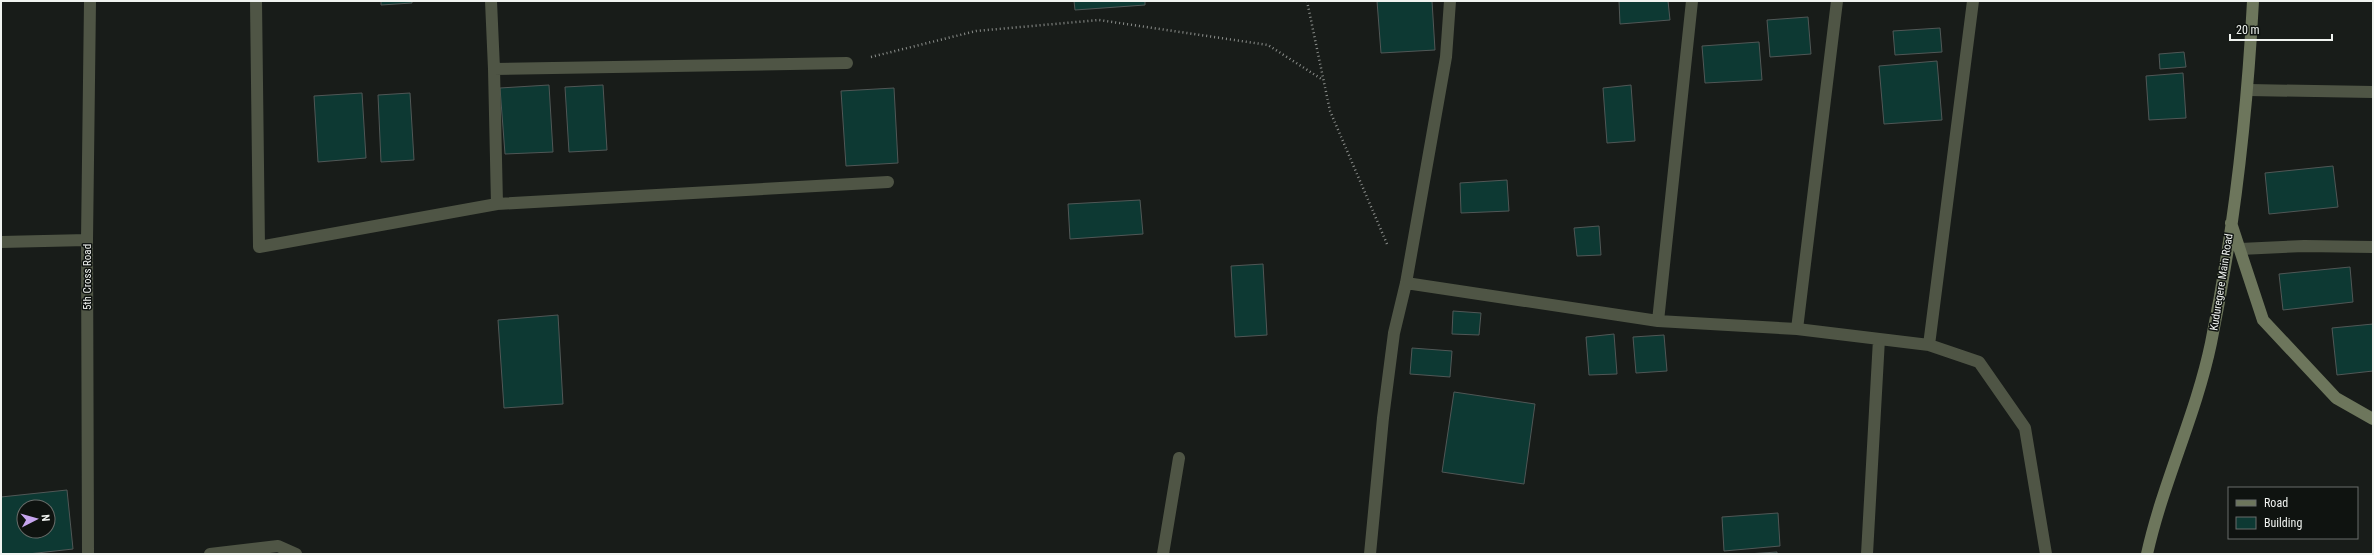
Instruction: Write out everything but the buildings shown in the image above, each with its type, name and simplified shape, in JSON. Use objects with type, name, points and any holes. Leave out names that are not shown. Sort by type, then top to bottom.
[{"type":"street","name":"5th Cross Road","points":[[88,554],[87,240],[90,1]]},
{"type":"street","points":[[256,1],[259,247],[497,204],[888,182]]},
{"type":"street","points":[[491,1],[497,204]]},
{"type":"street","points":[[1370,554],[1394,334],[1406,283],[1446,57],[1450,1]]},
{"type":"street","points":[[1658,321],[1692,1]]},
{"type":"street","points":[[1797,329],[1837,1]]},
{"type":"street","points":[[1929,345],[1973,1]]},
{"type":"street","name":"Kuduregere Main Road","points":[[2147,554],[2156,516],[2210,344],[2231,222],[2248,90],[2253,1]]},
{"type":"street","points":[[494,69],[847,63]]},
{"type":"street","points":[[2248,90],[2373,92]]},
{"type":"street","points":[[2231,222],[2263,320],[2336,398],[2373,419]]},
{"type":"street","points":[[1,242],[87,240]]},
{"type":"street","points":[[2240,249],[2304,246],[2373,247]]},
{"type":"street","points":[[1406,283],[1658,321],[1797,329],[1929,345],[1979,362],[2025,428],[2046,554]]},
{"type":"street","points":[[1866,554],[1879,339]]},
{"type":"street","points":[[1163,554],[1179,458]]},
{"type":"street","points":[[210,554],[278,546],[296,554]]},
{"type":"path","points":[[1307,1],[1330,111],[1389,248]]},
{"type":"path","points":[[847,63],[976,31],[1099,20],[1268,45],[1323,80]]}]
